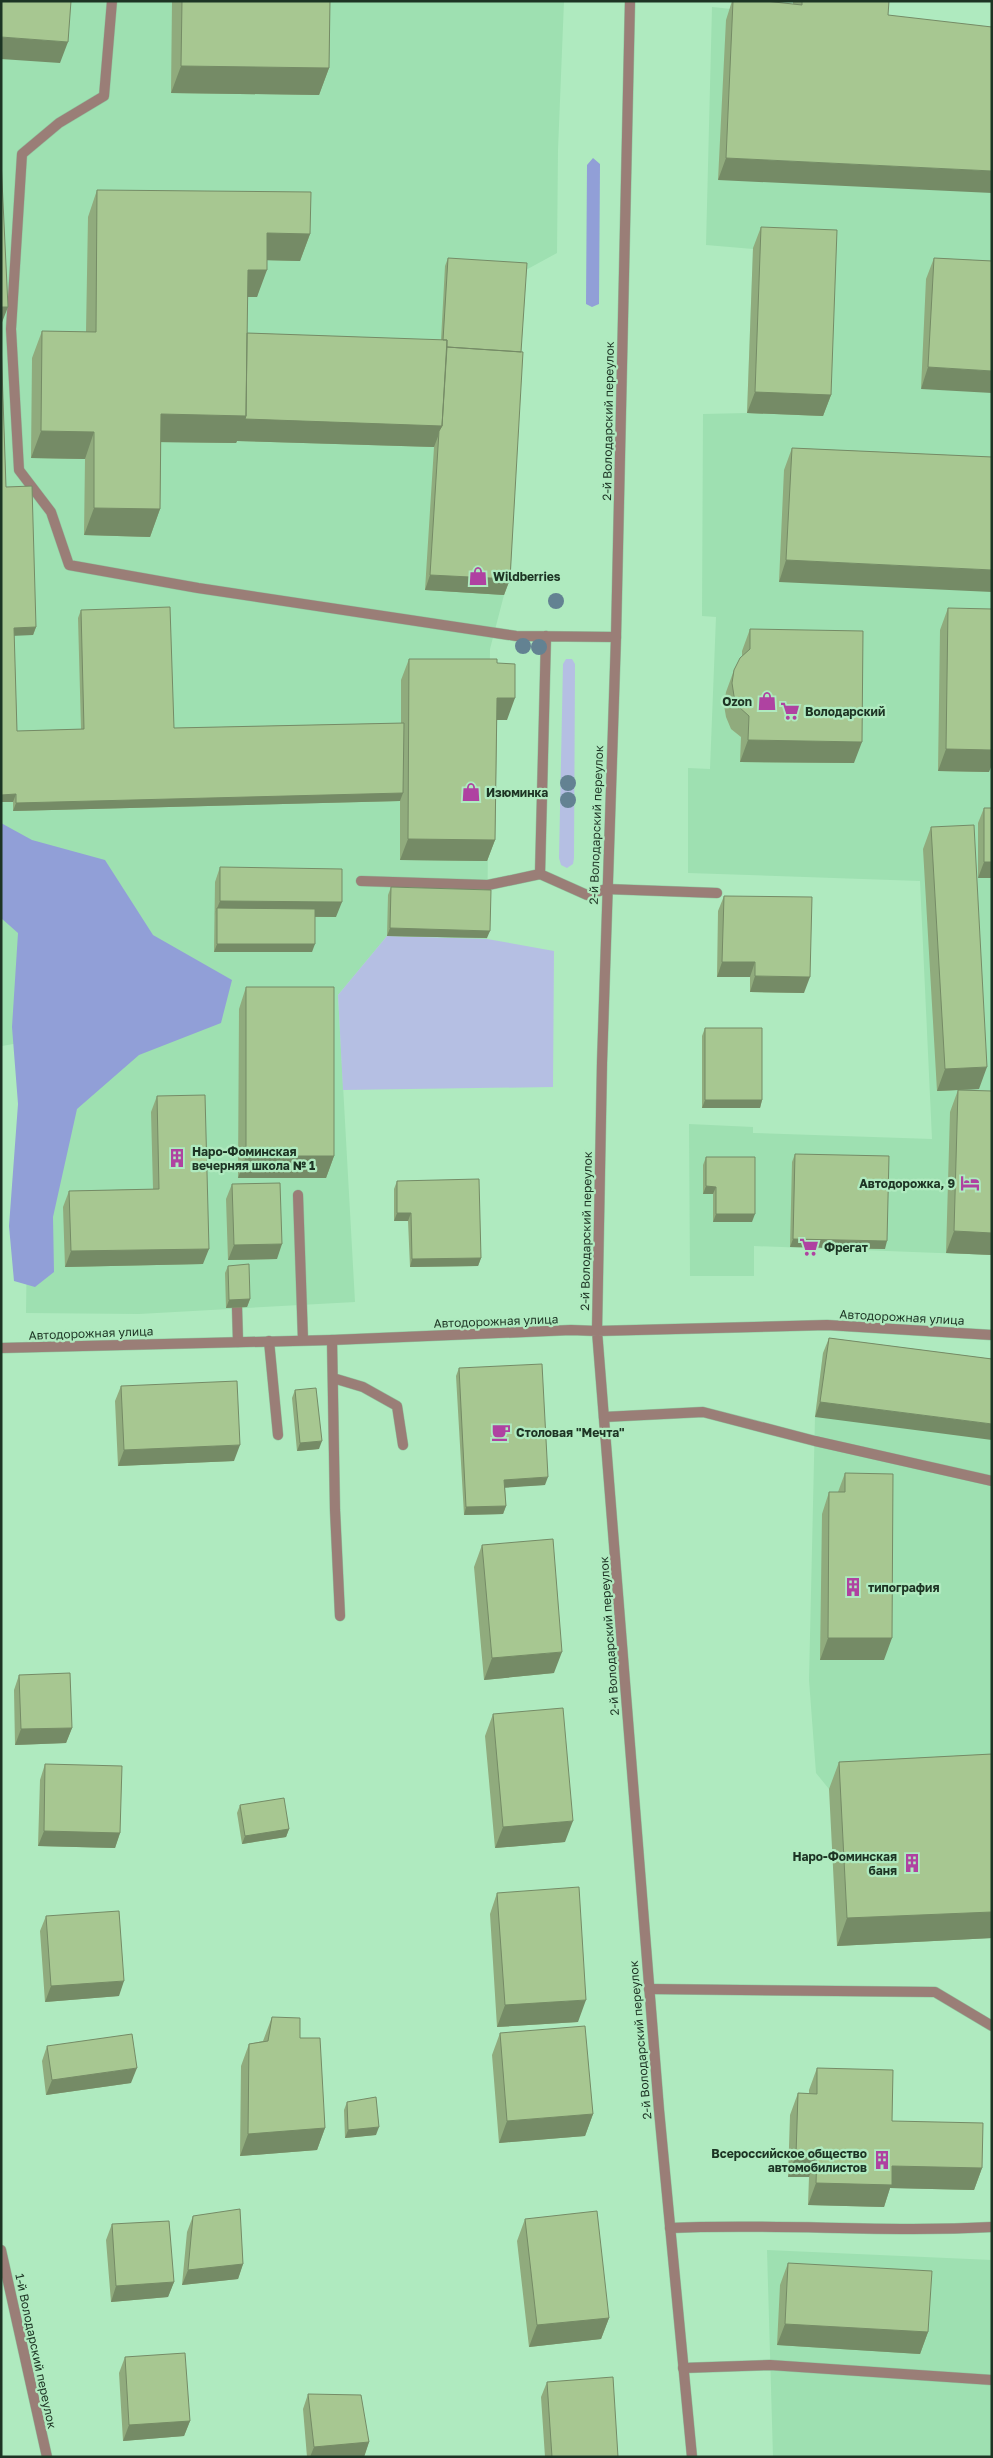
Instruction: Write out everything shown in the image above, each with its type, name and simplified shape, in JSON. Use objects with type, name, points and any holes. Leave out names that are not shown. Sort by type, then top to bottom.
[{"type":"street","points":[[112,1],[104,96],[59,123],[22,154],[11,329],[20,470],[51,512],[69,565],[198,588],[516,636],[616,637]]},
{"type":"street","name":"2-й Володарский переулок","points":[[630,1],[616,637],[606,890],[597,1331],[649,1989],[692,2457]]},
{"type":"street","points":[[540,874],[546,636]]},
{"type":"street","points":[[361,881],[488,885],[540,874],[587,895],[606,890],[717,892]]},
{"type":"street","points":[[298,1195],[303,1340]]},
{"type":"street","points":[[237,1307],[238,1342]]},
{"type":"street","name":"Автодорожная улица","points":[[1,1348],[332,1340],[571,1330],[597,1331],[827,1325],[992,1335]]},
{"type":"street","points":[[332,1340],[335,1510],[340,1616]]},
{"type":"street","points":[[269,1341],[278,1435]]},
{"type":"street","points":[[333,1378],[363,1387],[397,1406],[403,1445]]},
{"type":"street","points":[[604,1418],[703,1412],[815,1441],[992,1481]]},
{"type":"street","points":[[649,1989],[935,1992],[992,2026]]},
{"type":"street","points":[[670,2228],[726,2226],[795,2229],[992,2227]]},
{"type":"street","name":"1-й Володарский переулок","points":[[1,2250],[47,2457]]},
{"type":"street","points":[[683,2368],[770,2365],[992,2380]]},
{"type":"shaded area","points":[[1,1],[564,1],[558,150],[557,253],[524,271],[504,595],[490,649],[487,939],[387,936],[338,995],[355,1302],[139,1314],[26,1313],[30,1041],[2,1046],[1,1040]]},
{"type":"shaded area","points":[[793,1],[881,1],[881,31],[992,43],[992,1255],[754,1246],[754,1276],[690,1276],[689,1124],[753,1127],[753,1133],[932,1139],[920,881],[688,873],[688,768],[710,769],[716,617],[702,616],[703,414],[747,413],[753,249],[706,245],[712,7],[793,15]]},
{"type":"shaded area","points":[[593,158],[600,164],[599,304],[592,307],[586,304],[587,165]]},
{"type":"shaded area","points":[[566,659],[572,659],[575,664],[574,858],[573,864],[567,868],[561,865],[559,858],[563,664]]},
{"type":"shaded area","points":[[1,823],[32,840],[105,860],[153,935],[232,980],[221,1023],[139,1055],[77,1109],[53,1217],[54,1272],[35,1287],[14,1281],[9,1226],[18,1104],[12,1027],[18,933],[1,918]]},
{"type":"shaded area","points":[[387,936],[487,939],[554,951],[553,1087],[343,1090],[338,995]]},
{"type":"shaded area","points":[[823,1353],[992,1375],[992,1781],[829,1789],[816,1773],[809,1680],[815,1417]]},
{"type":"shaded area","points":[[767,2250],[992,2260],[992,2457],[773,2457]]},
{"type":"building","points":[[1,1],[71,1],[68,42],[1,37]]},
{"type":"building","points":[[182,1],[330,1],[329,68],[181,66]]},
{"type":"building","points":[[733,1],[765,1],[802,5],[802,1],[889,1],[888,15],[992,27],[992,171],[726,158]]},
{"type":"building","points":[[1,160],[8,307],[1,307]]},
{"type":"building","points":[[97,190],[311,192],[310,234],[267,233],[267,270],[248,270],[246,416],[161,414],[160,509],[94,508],[94,432],[41,431],[42,331],[96,332]]},
{"type":"building","points":[[761,227],[837,230],[831,395],[755,392]]},
{"type":"building","points":[[448,258],[527,263],[521,352],[447,347],[447,340],[443,340]]},
{"type":"building","points":[[934,258],[992,261],[992,371],[928,367]]},
{"type":"building","points":[[247,333],[447,340],[442,426],[245,419]]},
{"type":"building","points":[[1,340],[6,487],[32,486],[36,627],[14,628],[17,731],[84,729],[81,610],[170,607],[174,728],[404,723],[403,793],[16,803],[16,794],[1,795]]},
{"type":"building","points":[[447,347],[523,352],[510,579],[430,575],[439,431],[442,426]]},
{"type":"building","points":[[792,448],[992,457],[992,570],[786,560]]},
{"type":"building","points":[[948,608],[992,609],[992,750],[946,749]]},
{"type":"building","name":"Володарский","points":[[750,629],[863,631],[862,742],[748,740],[749,716],[739,707],[734,696],[732,683],[734,670],[740,658],[750,649]]},
{"type":"building","points":[[409,659],[497,659],[497,663],[515,664],[515,698],[497,698],[495,840],[408,839]]},
{"type":"building","points":[[984,808],[992,808],[992,862],[984,862]]},
{"type":"building","points":[[974,825],[987,1067],[945,1069],[931,827]]},
{"type":"building","points":[[220,867],[342,869],[342,902],[220,901]]},
{"type":"building","points":[[391,887],[491,890],[490,931],[390,928]]},
{"type":"building","points":[[724,896],[812,897],[810,977],[755,976],[755,962],[722,962]]},
{"type":"building","points":[[217,908],[315,909],[315,944],[217,944]]},
{"type":"building","points":[[246,987],[334,987],[334,1156],[246,1156]]},
{"type":"building","points":[[705,1028],[762,1028],[762,1100],[705,1100]]},
{"type":"building","name":"Автодорожка, 9","points":[[958,1090],[992,1091],[992,1233],[954,1231]]},
{"type":"building","name":"Наро-Фоминская вечерняя школа № 1","points":[[205,1095],[209,1249],[71,1251],[69,1191],[159,1189],[157,1096]]},
{"type":"building","points":[[795,1154],[889,1156],[887,1241],[793,1239]]},
{"type":"building","points":[[706,1157],[755,1157],[755,1214],[716,1214],[716,1187],[706,1186]]},
{"type":"building","points":[[479,1179],[481,1258],[412,1259],[411,1213],[397,1213],[397,1181]]},
{"type":"building","points":[[280,1183],[282,1244],[234,1245],[232,1184]]},
{"type":"building","points":[[249,1264],[250,1299],[229,1300],[228,1266]]},
{"type":"building","points":[[829,1338],[992,1359],[992,1424],[820,1402]]},
{"type":"building","name":"Столовая \"Мечта\"","points":[[542,1364],[548,1477],[504,1480],[506,1506],[466,1507],[459,1368]]},
{"type":"building","points":[[237,1381],[240,1445],[124,1450],[121,1386]]},
{"type":"building","points":[[316,1388],[322,1441],[300,1443],[295,1390]]},
{"type":"building","name":"типография","points":[[845,1473],[893,1474],[892,1638],[828,1638],[829,1492],[845,1492]]},
{"type":"building","points":[[553,1539],[562,1652],[492,1658],[482,1545]]},
{"type":"building","points":[[70,1673],[72,1728],[21,1729],[19,1675]]},
{"type":"building","points":[[563,1708],[573,1821],[503,1827],[493,1714]]},
{"type":"building","name":"Наро-Фоминская баня","points":[[992,1754],[992,1912],[847,1918],[839,1762]]},
{"type":"building","points":[[45,1764],[122,1766],[120,1833],[44,1831]]},
{"type":"building","points":[[284,1798],[289,1829],[245,1836],[240,1805]]},
{"type":"building","points":[[579,1887],[586,2000],[505,2005],[497,1893]]},
{"type":"building","points":[[119,1911],[124,1981],[51,1986],[46,1916]]},
{"type":"building","points":[[272,2017],[300,2018],[300,2038],[320,2038],[325,2128],[248,2134],[249,2044],[268,2041]]},
{"type":"building","points":[[585,2026],[593,2114],[507,2121],[500,2033]]},
{"type":"building","points":[[132,2034],[137,2068],[52,2080],[47,2046]]},
{"type":"building","name":"Всероссийское общество автомобилистов","points":[[817,2068],[893,2070],[892,2121],[983,2123],[982,2168],[892,2166],[892,2185],[816,2183],[817,2155],[796,2155],[798,2093],[817,2094]]},
{"type":"building","points":[[376,2097],[379,2127],[348,2130],[347,2102]]},
{"type":"building","points":[[240,2209],[243,2264],[188,2270],[193,2216]]},
{"type":"building","points":[[597,2211],[609,2318],[537,2325],[525,2219]]},
{"type":"building","points":[[169,2221],[174,2282],[116,2286],[112,2224]]},
{"type":"building","points":[[788,2263],[932,2271],[928,2332],[785,2324]]},
{"type":"building","points":[[185,2353],[190,2421],[129,2425],[125,2357]]},
{"type":"building","points":[[613,2377],[618,2457],[552,2457],[547,2382]]},
{"type":"building","points":[[308,2394],[361,2395],[369,2442],[314,2447]]},
{"type":"place","name":"Wildberries","points":[[478,576]]},
{"type":"place","name":"Ozon","points":[[767,701]]},
{"type":"place","name":"Володарский","points":[[790,711]]},
{"type":"place","name":"Изюминка","points":[[471,792]]},
{"type":"place","name":"Наро-Фоминская вечерняя школа № 1","points":[[177,1158]]},
{"type":"place","name":"Автодорожка, 9","points":[[970,1183]]},
{"type":"place","name":"Фрегат","points":[[809,1247]]},
{"type":"place","name":"Столовая \"Мечта\"","points":[[501,1432]]},
{"type":"place","name":"типография","points":[[853,1587]]},
{"type":"place","name":"Наро-Фоминская баня","points":[[912,1863]]},
{"type":"place","name":"Всероссийское общество автомобилистов","points":[[882,2160]]}]
